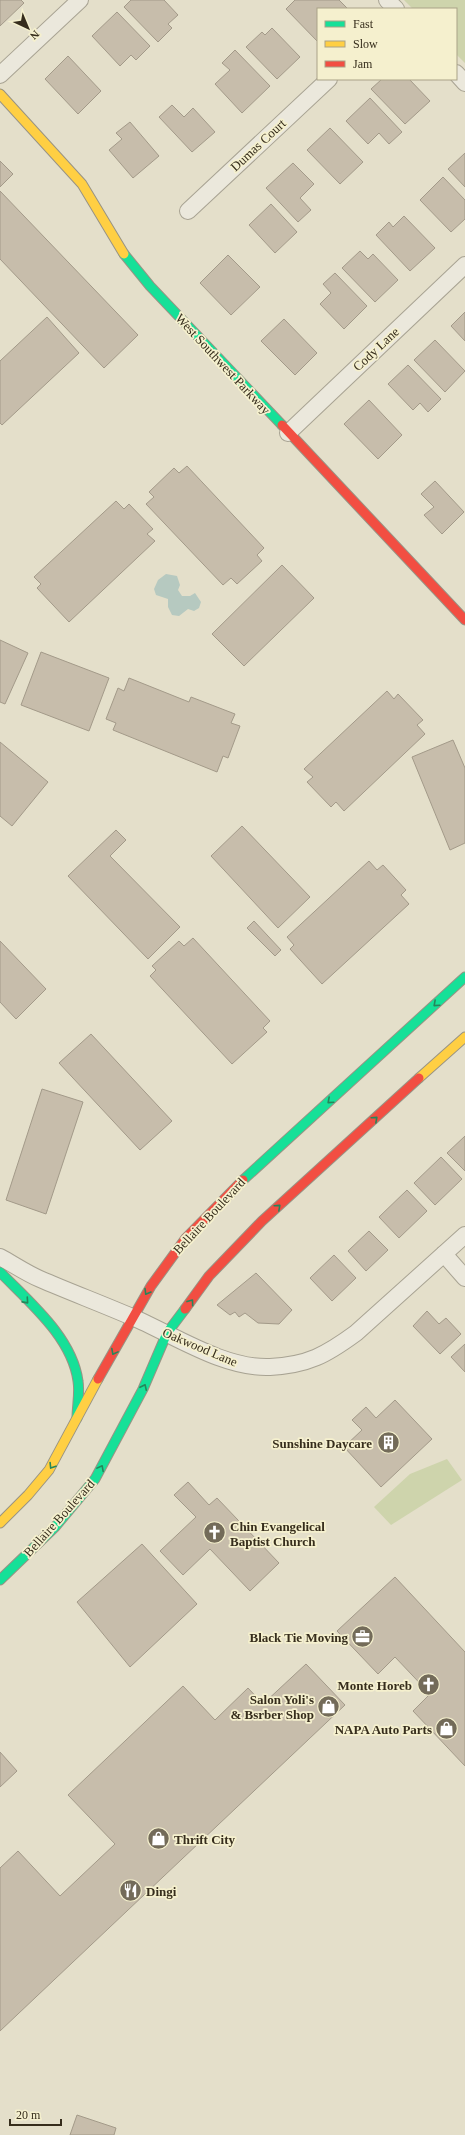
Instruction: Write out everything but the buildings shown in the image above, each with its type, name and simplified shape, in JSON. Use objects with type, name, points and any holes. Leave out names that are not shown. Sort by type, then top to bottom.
[{"type":"main road","name":"West Southwest Parkway","points":[[0,94],[82,184],[126,257],[146,281],[465,620]]},
{"type":"main road","name":"Bellaire Boulevard","points":[[0,1523],[28,1495],[49,1470],[77,1422],[132,1317],[168,1260],[200,1222],[241,1182],[465,977]]},
{"type":"main road","name":"Bellaire Boulevard","points":[[0,1580],[55,1526],[95,1479],[143,1389],[167,1334],[209,1276],[227,1256],[465,1037]]},
{"type":"main road","points":[[0,1272],[55,1333],[69,1352],[78,1381],[77,1422]]},
{"type":"street","points":[[0,76],[80,0]]},
{"type":"street","points":[[387,0],[395,8]]},
{"type":"street","points":[[457,74],[465,83]]},
{"type":"street","name":"Dumas Court","points":[[188,211],[328,80]]},
{"type":"street","name":"Cody Lane","points":[[288,432],[465,265]]},
{"type":"street","name":"Oakwood Lane","points":[[0,1257],[38,1278],[132,1317],[167,1334],[238,1364],[269,1367],[313,1360],[356,1333],[465,1235]]},
{"type":"street","points":[[444,1254],[465,1278]]},
{"type":"green space","points":[[404,0],[465,0],[465,63],[457,55],[457,8],[412,8]]},
{"type":"green space","points":[[447,1459],[462,1480],[391,1525],[374,1507],[410,1474]]},
{"type":"shaded area","points":[[166,574],[177,576],[180,585],[178,590],[182,596],[190,596],[195,593],[201,602],[199,608],[194,611],[188,609],[179,616],[172,615],[168,607],[168,599],[156,595],[154,589],[158,580]]},
{"type":"traffic: fast","points":[[124,254],[150,286],[282,425]]},
{"type":"traffic: fast","points":[[243,1180],[465,977]]},
{"type":"traffic: fast","points":[[0,1272],[48,1321],[67,1350],[74,1365],[79,1386],[77,1418]]},
{"type":"traffic: fast","points":[[0,1580],[55,1527],[95,1479],[143,1389],[167,1333],[185,1309]]},
{"type":"traffic: slow","points":[[0,94],[82,184],[124,254]]},
{"type":"traffic: slow","points":[[419,1078],[465,1037]]},
{"type":"traffic: slow","points":[[0,1523],[28,1495],[49,1470],[98,1379]]},
{"type":"traffic: jam","points":[[282,425],[465,620]]},
{"type":"traffic: jam","points":[[185,1309],[209,1276],[262,1221],[419,1078]]},
{"type":"traffic: jam","points":[[98,1379],[151,1286],[186,1238],[243,1180]]},
{"type":"place","name":"Sunshine Daycare","points":[[388,1443]]},
{"type":"place","name":"Chin Evangelical Baptist Church","points":[[215,1533]]},
{"type":"place","name":"Black Tie Moving","points":[[363,1637]]},
{"type":"place","name":"Monte Horeb","points":[[428,1685]]},
{"type":"place","name":"Salon Yoli's & Bsrber Shop","points":[[329,1706]]},
{"type":"place","name":"NAPA Auto Parts","points":[[447,1729]]},
{"type":"place","name":"Thrift City","points":[[159,1839]]},
{"type":"place","name":"Dingi","points":[[131,1891]]}]
